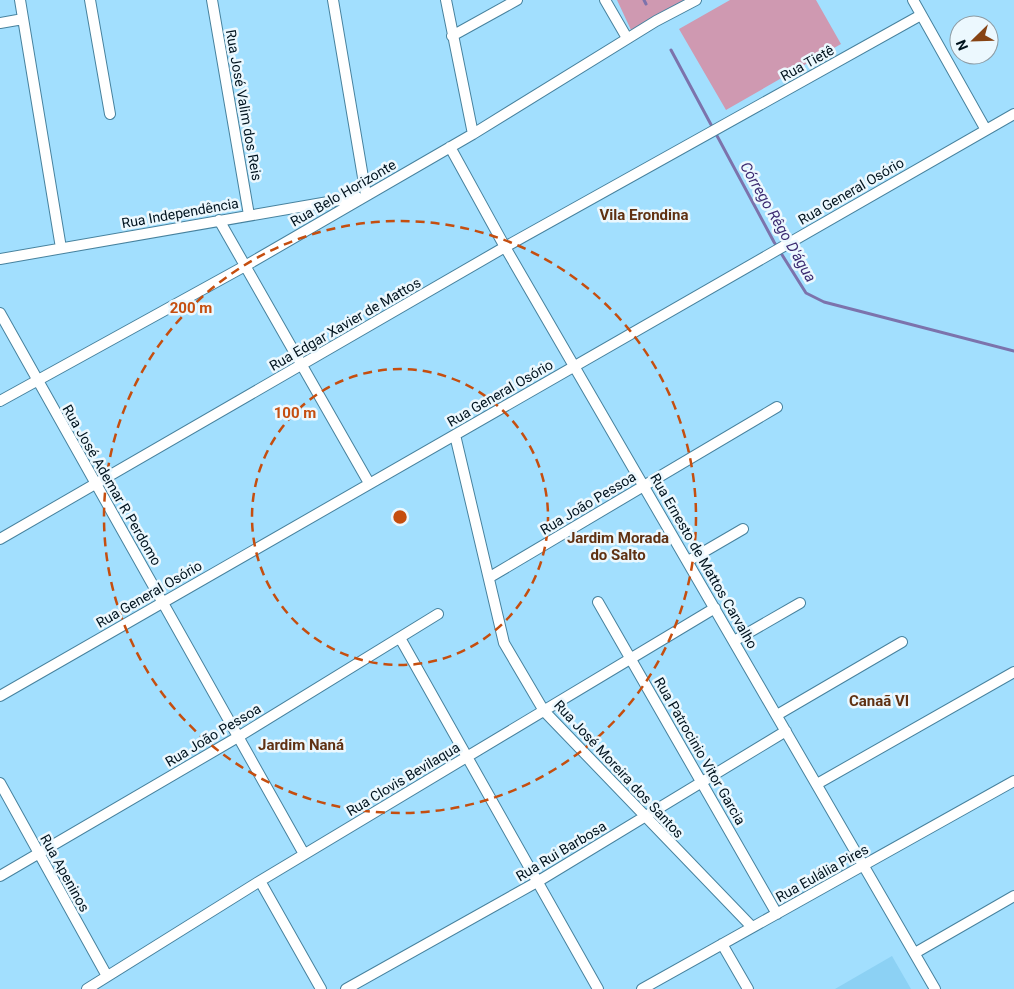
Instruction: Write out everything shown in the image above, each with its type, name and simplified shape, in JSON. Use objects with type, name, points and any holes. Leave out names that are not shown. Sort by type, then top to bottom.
[{"type":"street","points":[[20,0],[61,248]]},
{"type":"street","points":[[90,0],[110,114]]},
{"type":"street","name":"Rua José Valim dos Reis","points":[[212,0],[249,215]]},
{"type":"street","points":[[333,0],[366,195]]},
{"type":"street","points":[[446,0],[472,134]]},
{"type":"street","points":[[452,36],[518,0]]},
{"type":"street","points":[[604,0],[627,38]]},
{"type":"street","name":"Rua Belo Horizonte","points":[[0,402],[245,266],[472,134],[627,38],[696,0]]},
{"type":"street","points":[[913,0],[986,130]]},
{"type":"street","name":"Rua Tietê","points":[[706,135],[921,15]]},
{"type":"street","points":[[0,23],[23,19]]},
{"type":"street","name":"Rua General Osório","points":[[0,696],[787,243],[1012,116]]},
{"type":"street","name":"Rua Edgar Xavier de Mattos","points":[[0,539],[505,247],[706,135]]},
{"type":"street","name":"Rua Ernesto de Mattos Carvalho","points":[[450,147],[505,247],[935,989]]},
{"type":"street","name":"Rua Independência","points":[[0,259],[366,195]]},
{"type":"street","points":[[219,220],[369,483]]},
{"type":"street","name":"Rua José Ademar R Perdomo","points":[[0,313],[304,854]]},
{"type":"street","name":"Rua João Pessoa","points":[[490,577],[777,406]]},
{"type":"street","name":"Rua José Moreira dos Santos","points":[[454,435],[490,577],[504,643],[544,711],[752,927]]},
{"type":"street","points":[[688,561],[743,529]]},
{"type":"street","name":"Rua Patrocinio Vitor Garcia","points":[[598,602],[777,914]]},
{"type":"street","points":[[734,641],[800,603]]},
{"type":"street","name":"Rua Clovis Bevilaqua","points":[[87,989],[304,854],[715,608]]},
{"type":"street","name":"Rua João Pessoa","points":[[0,876],[238,737],[438,614]]},
{"type":"street","points":[[400,638],[598,989]]},
{"type":"street","points":[[777,715],[902,642]]},
{"type":"street","points":[[817,784],[1014,672]]},
{"type":"street","name":"Rua Rui Barbosa","points":[[346,989],[537,882],[786,731]]},
{"type":"street","name":"Rua Eulália Pires","points":[[642,989],[864,866],[1014,780]]},
{"type":"street","name":"Rua Apeninos","points":[[0,783],[107,976]]},
{"type":"street","points":[[260,881],[322,989]]},
{"type":"street","points":[[915,953],[1014,896]]},
{"type":"street","points":[[722,944],[748,989]]},
{"type":"shaded area","points":[[617,0],[691,0],[631,30]]},
{"type":"shaded area","points":[[730,0],[816,0],[841,44],[726,110],[679,29]]},
{"type":"shaded area","points":[[892,956],[911,989],[835,989]]},
{"type":"waterway","name":"Córrego Rêgo D'água","points":[[644,0],[646,4]]},
{"type":"waterway","name":"Córrego Rêgo D'água","points":[[671,50],[774,242],[806,293],[824,302],[1014,351]]},
{"type":"district","name":"Vila Erondina","points":[[644,215]]},
{"type":"district","name":"Jardim Morada do Salto","points":[[618,546]]},
{"type":"district","name":"Canaã VI","points":[[879,701]]},
{"type":"district","name":"Jardim Naná","points":[[301,745]]}]
